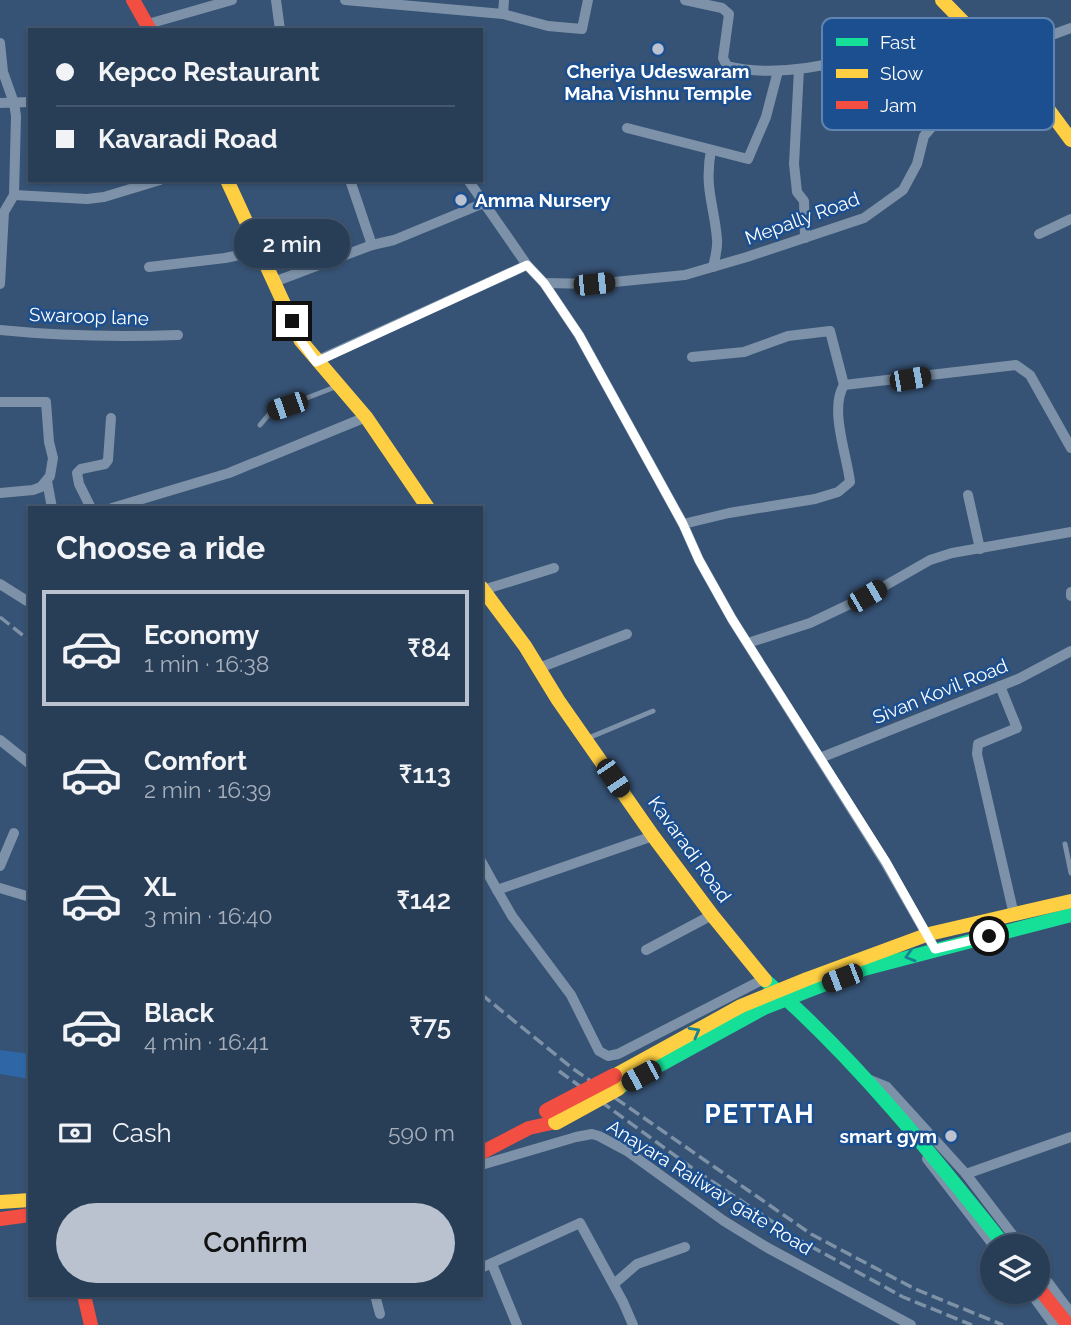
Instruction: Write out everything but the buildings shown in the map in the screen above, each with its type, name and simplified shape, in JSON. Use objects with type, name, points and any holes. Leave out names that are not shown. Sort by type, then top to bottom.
[{"type":"main road","points":[[133,0],[149,27]]},
{"type":"main road","points":[[942,0],[958,18]]},
{"type":"main road","points":[[1054,117],[1071,140]]},
{"type":"main road","points":[[228,182],[301,341],[316,362],[366,417],[427,506]]},
{"type":"main road","name":"Kavaradi Road","points":[[483,589],[653,836],[764,979],[785,997]]},
{"type":"main road","points":[[483,1152],[785,997],[932,941],[1014,915],[1071,901]]},
{"type":"main road","points":[[932,941],[1071,915]]},
{"type":"main road","points":[[785,997],[802,1024],[816,1030],[867,1083],[945,1170],[996,1234]]},
{"type":"main road","points":[[616,1082],[741,1006],[785,997],[816,1020],[816,1030]]},
{"type":"main road","points":[[483,1140],[523,1119],[551,1116]]},
{"type":"main road","points":[[0,1202],[28,1200]]},
{"type":"main road","points":[[0,1219],[28,1215]]},
{"type":"main road","points":[[84,1297],[91,1325]]},
{"type":"main road","points":[[1050,1302],[1068,1325]]},
{"type":"street","points":[[149,27],[232,0]]},
{"type":"street","points":[[276,0],[279,28]]},
{"type":"street","points":[[345,0],[503,15],[548,26],[582,29],[588,0]]},
{"type":"street","points":[[503,15],[505,0]]},
{"type":"street","points":[[685,0],[722,8],[729,14],[723,58],[727,66],[743,70],[778,71],[822,64]]},
{"type":"street","name":"Mepally Road","points":[[1054,34],[1071,28]]},
{"type":"street","points":[[0,43],[2,72],[16,116],[14,195],[4,212],[0,284]]},
{"type":"street","points":[[799,69],[794,164],[797,192],[804,201],[805,238]]},
{"type":"street","points":[[627,128],[748,159],[765,117],[778,71]]},
{"type":"street","points":[[0,103],[28,102]]},
{"type":"street","name":"Mepally Road","points":[[544,283],[594,284],[685,275],[864,218],[903,190],[917,164],[924,136],[929,130]]},
{"type":"street","points":[[711,150],[707,172],[709,202],[718,242],[713,267]]},
{"type":"street","points":[[14,195],[88,199],[153,182]]},
{"type":"street","points":[[351,182],[372,244]]},
{"type":"street","points":[[469,182],[579,335],[683,524],[699,560],[932,941]]},
{"type":"street","points":[[274,282],[372,244],[394,240],[484,203]]},
{"type":"street","points":[[1039,234],[1071,219]]},
{"type":"street","points":[[149,267],[259,251]]},
{"type":"street","points":[[316,362],[527,265]]},
{"type":"street","name":"Swaroop lane","points":[[0,330],[114,337],[178,335]]},
{"type":"street","points":[[683,524],[729,513],[815,499],[846,488],[850,482],[838,415],[838,401],[844,385],[830,331],[788,336],[744,352],[692,357]]},
{"type":"street","points":[[844,385],[1016,365],[1030,375],[1071,448]]},
{"type":"street","points":[[0,402],[46,402],[53,458],[47,481],[33,489],[0,493]]},
{"type":"street","points":[[119,506],[229,473],[366,417]]},
{"type":"street","points":[[90,506],[79,484],[77,473],[81,469],[105,464],[108,460],[111,418]]},
{"type":"street","points":[[47,481],[52,506]]},
{"type":"street","points":[[968,495],[980,549]]},
{"type":"street","points":[[748,643],[810,623],[867,596],[930,560],[951,553],[1071,533]]},
{"type":"street","points":[[483,588],[554,568]]},
{"type":"street","points":[[0,584],[28,601]]},
{"type":"street","points":[[539,668],[628,634]]},
{"type":"street","name":"Sivan Kovil Road","points":[[820,758],[1000,686],[1071,651]]},
{"type":"street","points":[[1000,686],[1017,728],[978,744],[977,754],[1014,915]]},
{"type":"street","points":[[0,740],[28,762]]},
{"type":"street","points":[[0,866],[14,833]]},
{"type":"street","points":[[497,890],[653,836]]},
{"type":"street","points":[[483,865],[512,916],[571,995],[599,1051],[608,1056],[618,1054],[764,979]]},
{"type":"street","points":[[0,888],[28,896]]},
{"type":"street","points":[[646,950],[712,915]]},
{"type":"street","points":[[985,1234],[912,1140],[861,1084],[887,1087],[965,1174],[1012,1234]]},
{"type":"street","name":"Anayara Railway gate Road","points":[[483,1164],[576,1137],[593,1134],[599,1136],[627,1151],[705,1208],[768,1248],[911,1325]]},
{"type":"street","points":[[965,1174],[1071,1137]]},
{"type":"street","points":[[517,1325],[487,1266],[580,1223],[633,1325]]},
{"type":"street","points":[[614,1284],[637,1264],[685,1247]]},
{"type":"street","points":[[1050,1285],[1071,1312]]},
{"type":"street","points":[[376,1297],[380,1314]]},
{"type":"street","points":[[1039,1304],[1054,1325]]},
{"type":"lane","points":[[260,425],[271,412],[338,386]]},
{"type":"lane","points":[[586,739],[653,711]]},
{"type":"lane","points":[[1065,844],[1071,873]]},
{"type":"shaded area","points":[[0,1050],[28,1054],[28,1079],[0,1074]]},
{"type":"railway","points":[[0,617],[28,639]]},
{"type":"railway","points":[[483,996],[572,1068],[811,1234],[915,1289],[1003,1325]]},
{"type":"railway","points":[[559,1071],[692,1168],[803,1242],[903,1297],[972,1325]]},
{"type":"traffic: fast","points":[[618,1088],[764,1008],[864,969],[1071,915]]},
{"type":"traffic: fast","points":[[765,980],[861,1074],[995,1234]]},
{"type":"traffic: slow","points":[[942,0],[960,18]]},
{"type":"traffic: slow","points":[[1054,117],[1071,140]]},
{"type":"traffic: slow","points":[[228,182],[301,341],[366,417],[427,506]]},
{"type":"traffic: slow","points":[[483,590],[525,646],[558,700],[653,836],[765,980]]},
{"type":"traffic: slow","points":[[614,1076],[741,1006],[807,979],[929,934],[1071,901]]},
{"type":"traffic: slow","points":[[556,1122],[618,1088]]},
{"type":"traffic: slow","points":[[0,1202],[28,1200]]},
{"type":"traffic: jam","points":[[133,0],[149,28]]},
{"type":"traffic: jam","points":[[547,1111],[614,1076]]},
{"type":"traffic: jam","points":[[483,1152],[529,1128],[556,1122]]},
{"type":"traffic: jam","points":[[0,1219],[28,1215]]},
{"type":"traffic: jam","points":[[84,1297],[91,1325]]},
{"type":"traffic: jam","points":[[1050,1302],[1068,1325]]},
{"type":"place","name":"Cheriya Udeswaram Maha Vishnu Temple","points":[[658,49]]},
{"type":"place","name":"Amma Nursery","points":[[461,200]]},
{"type":"place","name":"smart gym","points":[[951,1136]]},
{"type":"district","name":"PETTAH","points":[[760,1114]]},
{"type":"route","points":[[292,321],[301,341],[316,362],[527,265],[544,283],[579,335],[732,619],[886,862],[929,934],[935,949],[989,936]]}]
